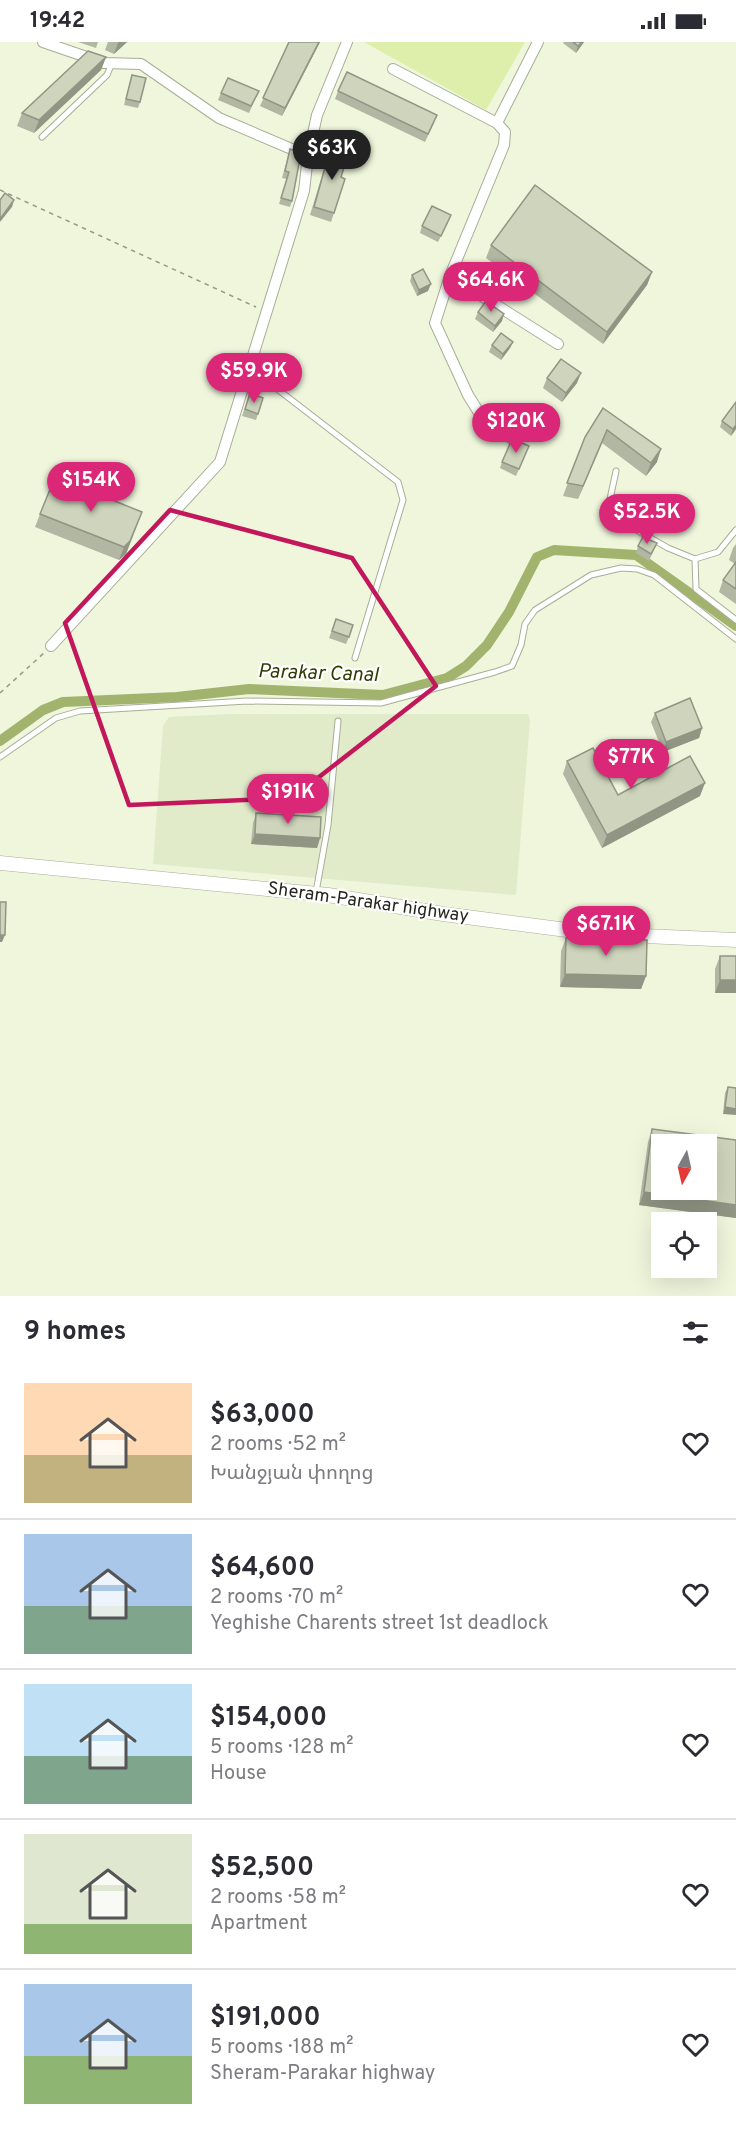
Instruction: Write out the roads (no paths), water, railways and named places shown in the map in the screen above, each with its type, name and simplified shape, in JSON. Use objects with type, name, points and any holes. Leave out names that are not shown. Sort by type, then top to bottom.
[{"type":"street","points":[[43,42],[104,63],[141,64],[219,118],[308,156]]},
{"type":"street","points":[[51,646],[220,462],[304,192],[308,156],[317,115],[347,42]]},
{"type":"street","points":[[497,123],[538,42]]},
{"type":"street","points":[[393,69],[497,123],[505,132],[504,145],[450,276],[435,323],[463,386],[483,419],[511,438]]},
{"type":"street","points":[[450,276],[558,344]]},
{"type":"street","name":"Sheram-Parakar highway","points":[[0,863],[316,894],[598,934],[736,940]]},
{"type":"lane","points":[[42,137],[107,75],[112,63]]},
{"type":"lane","points":[[249,367],[398,482],[403,500],[355,658]]},
{"type":"lane","points":[[616,471],[607,513],[668,548],[695,559],[718,552],[736,530]]},
{"type":"lane","points":[[695,559],[696,589],[736,620]]},
{"type":"lane","points":[[0,757],[57,718],[80,711],[247,701],[381,703],[495,672],[512,666],[521,645],[525,624],[535,610],[591,575],[621,568],[637,569],[654,575],[736,639]]},
{"type":"lane","points":[[316,894],[328,825],[338,721]]},
{"type":"waterway","name":"Parakar Canal","points":[[0,741],[43,710],[63,702],[177,697],[249,689],[383,695],[447,678],[466,666],[487,645],[509,612],[537,557],[554,550],[636,555],[736,626]]}]
